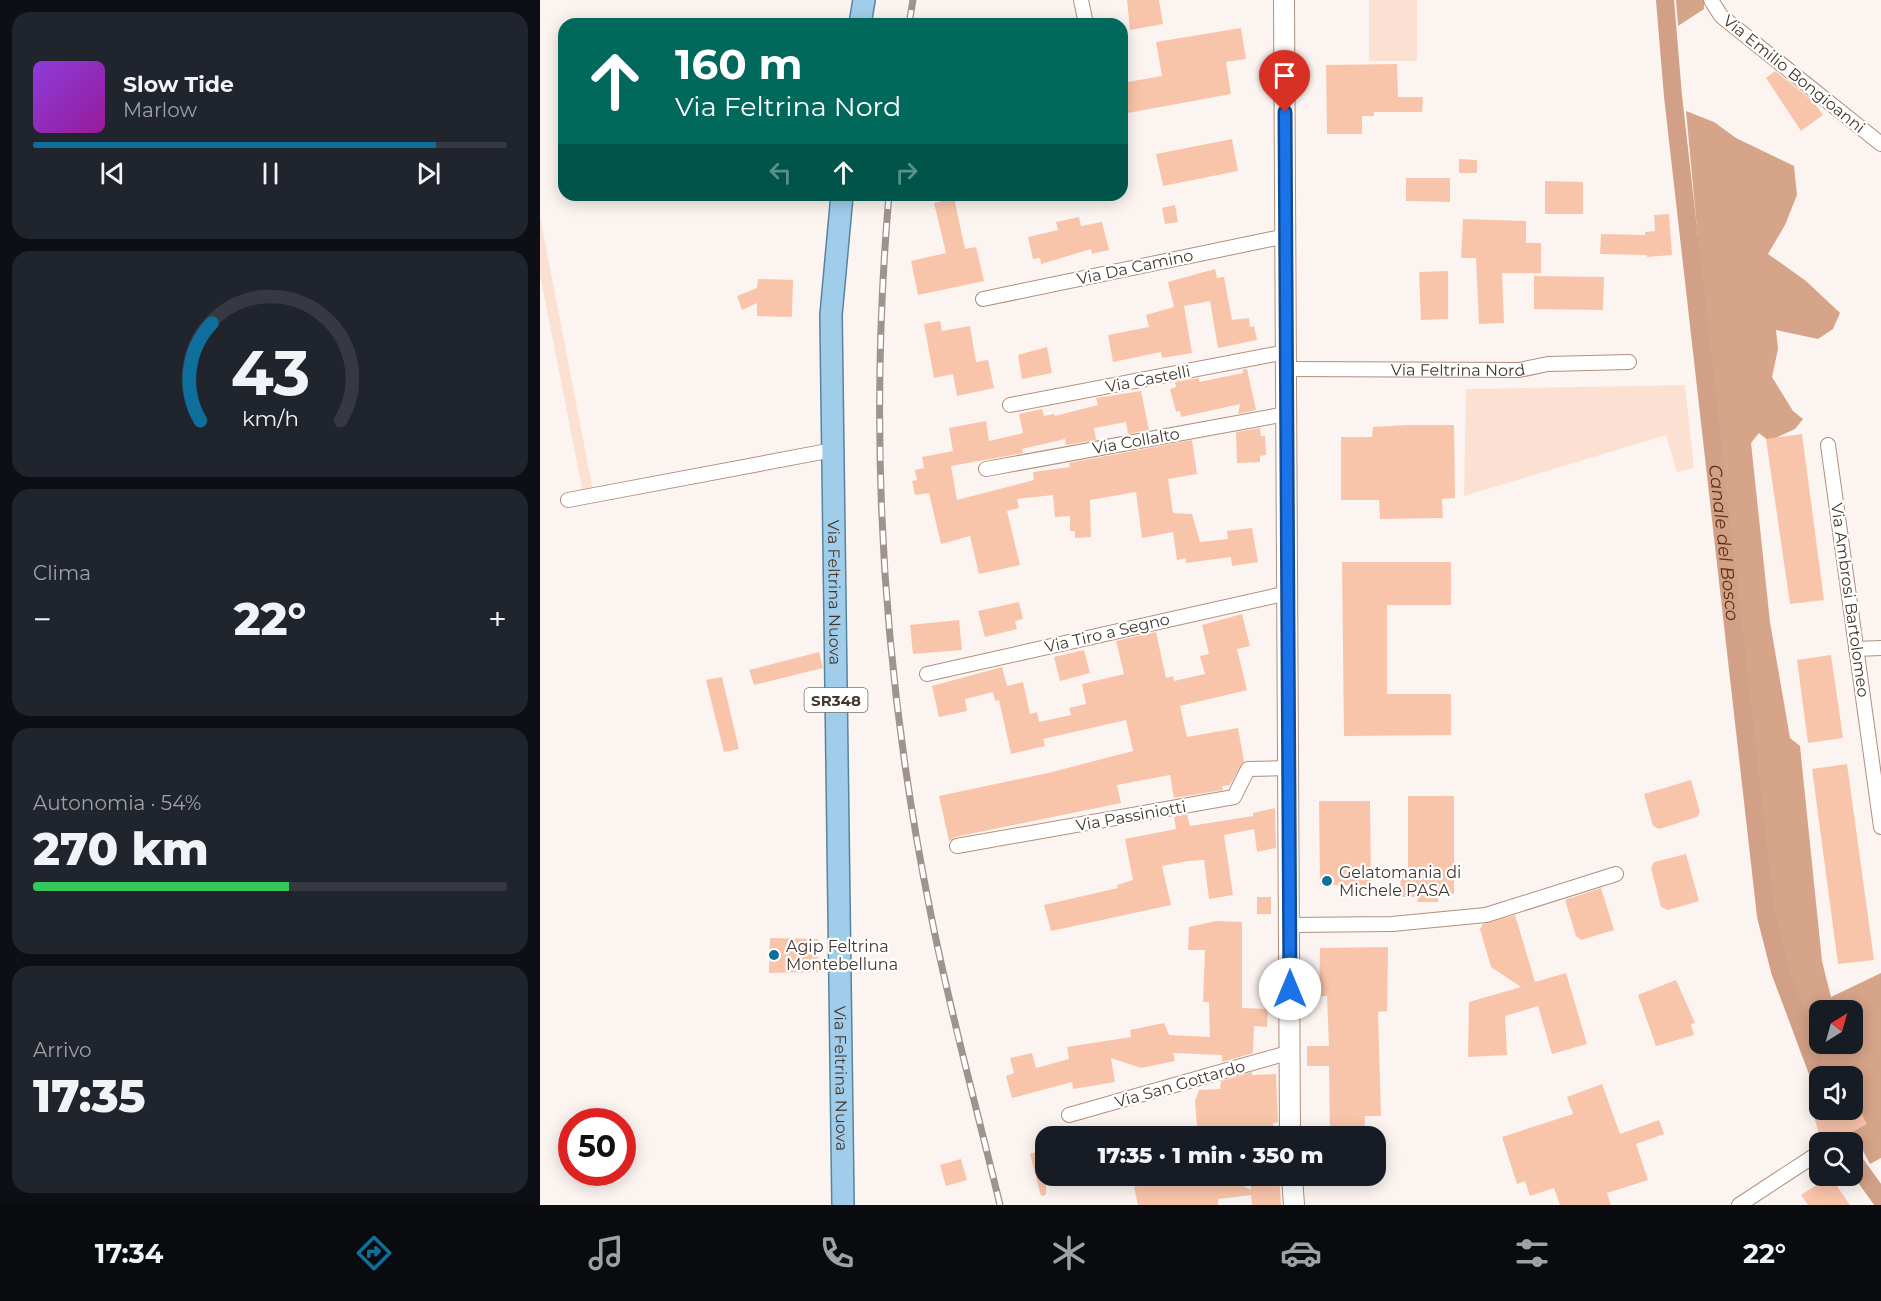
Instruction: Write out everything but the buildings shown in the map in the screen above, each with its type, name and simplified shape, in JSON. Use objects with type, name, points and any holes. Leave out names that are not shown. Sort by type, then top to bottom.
[{"type":"main road","points":[[861,18],[864,0]]},
{"type":"main road","points":[[1284,0],[1290,1126]]},
{"type":"main road","name":"Via Feltrina Nuova","points":[[841,201],[831,315],[843,1205]]},
{"type":"main road","points":[[1293,1186],[1294,1205]]},
{"type":"street","points":[[1081,0],[1085,18]]},
{"type":"street","name":"Via Emilio Bongioanni","points":[[1711,0],[1721,16],[1881,144]]},
{"type":"street","name":"Via Da Camino","points":[[983,299],[1286,236]]},
{"type":"street","name":"Via Feltrina Nord","points":[[1286,360],[1519,370],[1548,364],[1629,362]]},
{"type":"street","name":"Via Castelli","points":[[1011,405],[1286,360]]},
{"type":"street","name":"Via Collalto","points":[[986,469],[1287,414]]},
{"type":"street","name":"Via Ambrosi Bartolomeo","points":[[1828,445],[1881,827]]},
{"type":"street","points":[[567,500],[833,450]]},
{"type":"street","name":"Via Tiro a Segno","points":[[927,674],[1288,593]]},
{"type":"street","points":[[1856,649],[1881,648]]},
{"type":"street","name":"Via Passiniotti","points":[[957,846],[1234,797],[1248,769],[1289,768]]},
{"type":"street","points":[[1290,925],[1392,924],[1486,915],[1616,874]]},
{"type":"street","name":"Via San Gottardo","points":[[1069,1115],[1291,1052]]},
{"type":"street","points":[[1739,1205],[1809,1159]]},
{"type":"shaded area","points":[[1369,0],[1417,0],[1417,61],[1369,61]]},
{"type":"shaded area","points":[[1676,0],[1704,0],[1704,9],[1678,26]]},
{"type":"shaded area","points":[[1686,111],[1714,122],[1736,138],[1794,166],[1797,195],[1785,225],[1768,254],[1806,281],[1840,313],[1833,329],[1818,339],[1776,330],[1778,349],[1772,377],[1793,411],[1803,419],[1795,429],[1769,441],[1759,433],[1751,443],[1770,622],[1790,738],[1800,746],[1822,961],[1831,997],[1881,973],[1881,1158],[1870,1164],[1863,1150],[1863,1132],[1853,1132],[1847,1120],[1863,1120],[1863,1066],[1822,1066],[1817,1054],[1863,1054],[1863,1000],[1809,1000],[1809,1033],[1781,961],[1755,784],[1744,685],[1737,589],[1721,486]]},
{"type":"shaded area","points":[[540,216],[595,501],[585,503],[540,275]]},
{"type":"shaded area","points":[[1685,385],[1694,468],[1677,472],[1666,435],[1464,496],[1466,389]]},
{"type":"waterway","name":"Canale del Bosco","points":[[1665,0],[1673,96],[1766,916],[1780,971],[1816,1066]]},
{"type":"waterway","name":"Canale del Bosco","points":[[1836,1120],[1841,1132]]},
{"type":"waterway","name":"Canale del Bosco","points":[[1863,1174],[1881,1199]]},
{"type":"railway","points":[[910,18],[913,0]]},
{"type":"railway","points":[[889,201],[880,376],[880,466],[891,647],[901,737],[938,951],[1000,1205]]},
{"type":"place","name":"Gelatomania di Michele PASA","points":[[1327,881]]},
{"type":"place","name":"Agip Feltrina Montebelluna","points":[[774,955]]},
{"type":"route","points":[[1285,112],[1290,989]]}]
